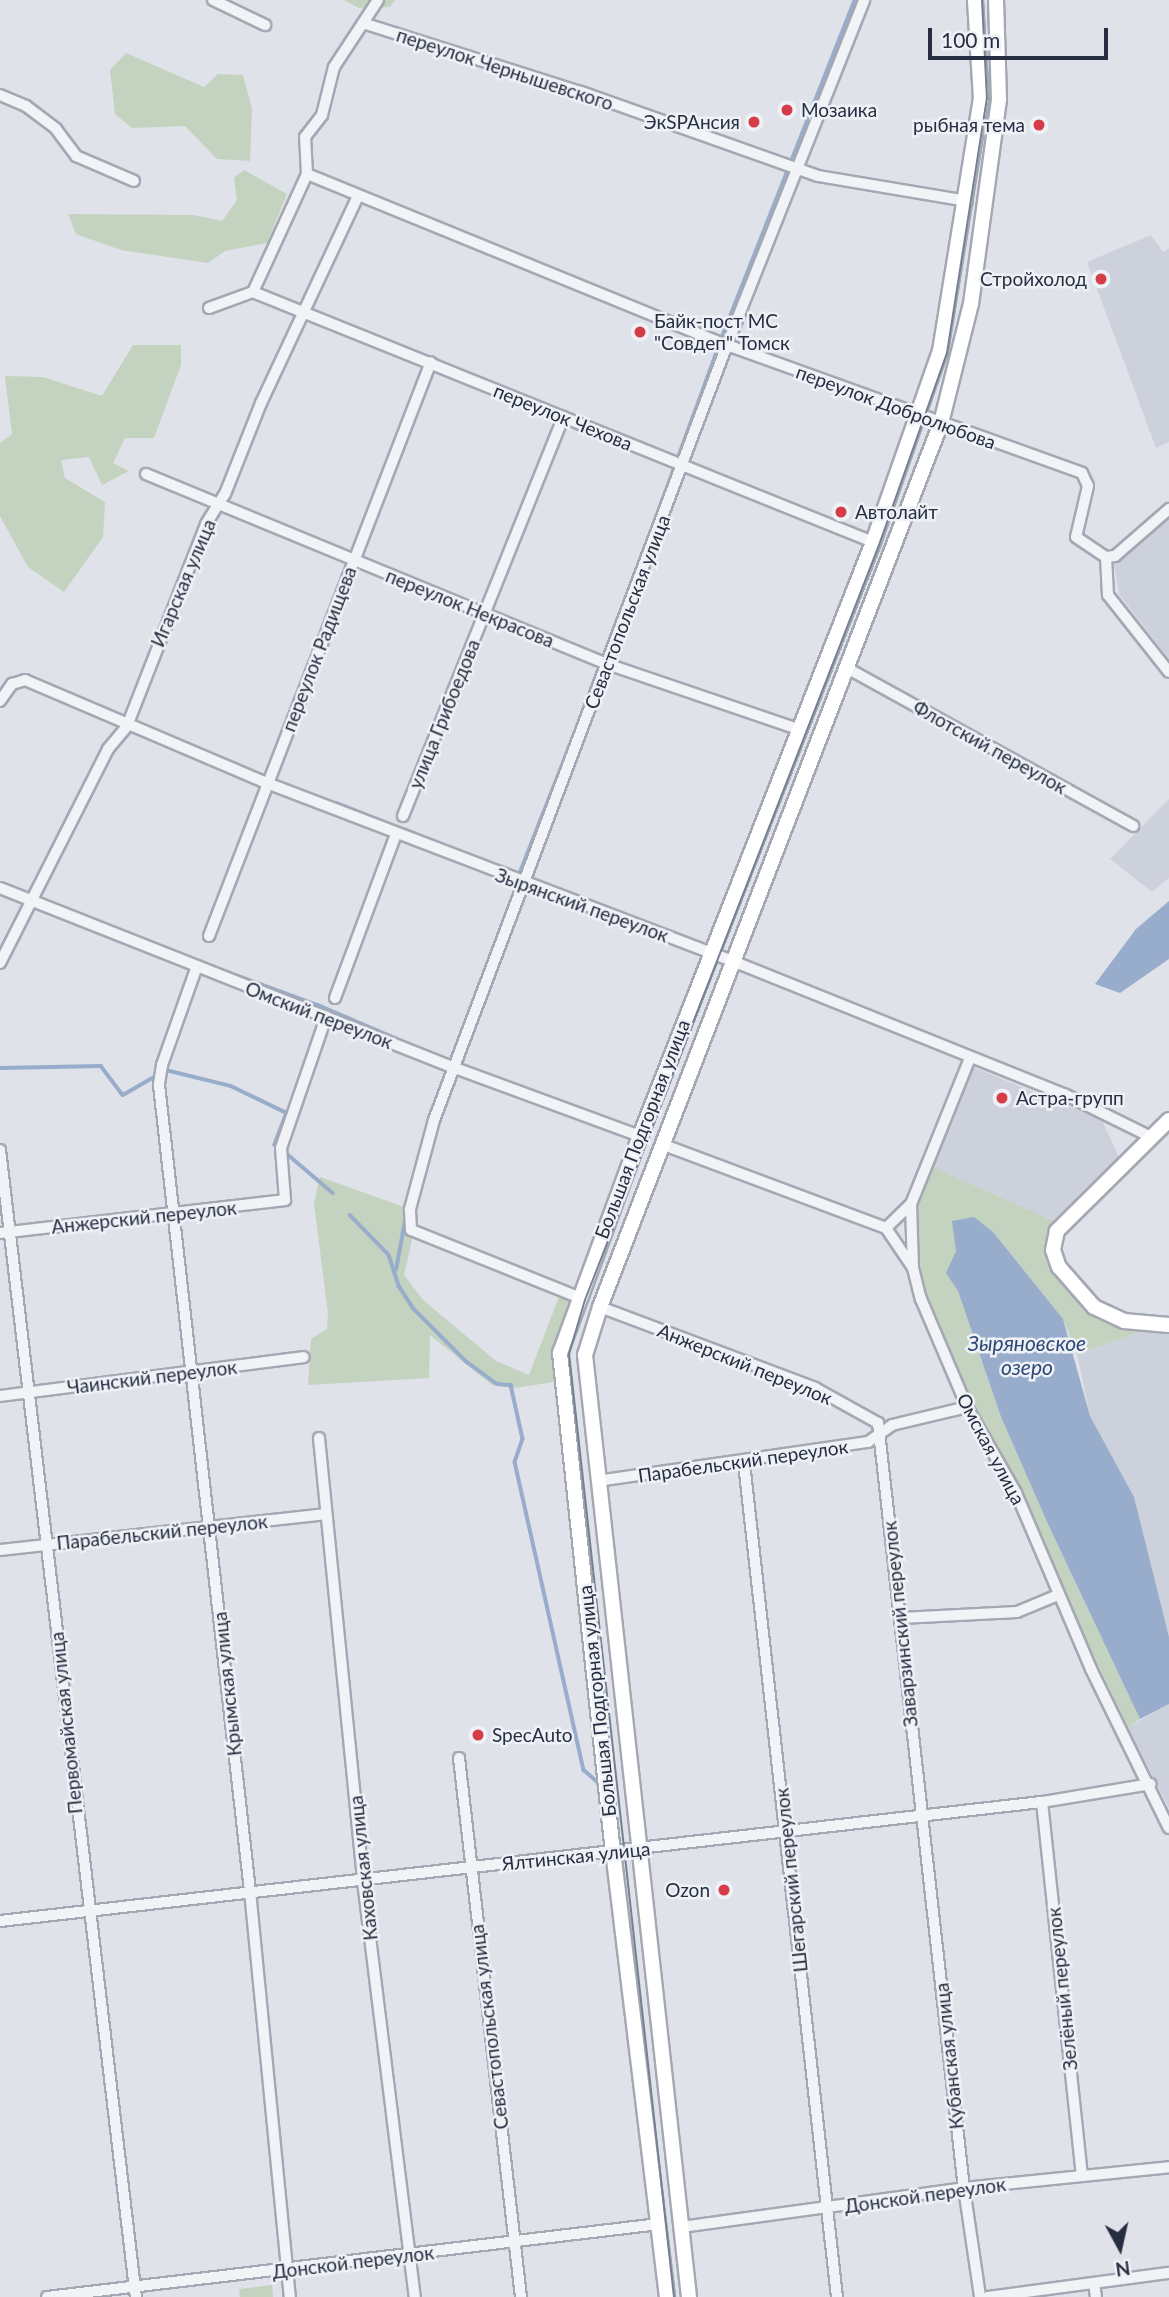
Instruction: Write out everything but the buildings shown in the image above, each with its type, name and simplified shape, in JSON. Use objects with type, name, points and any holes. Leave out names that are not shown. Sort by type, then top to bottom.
[{"type":"main road","name":"Большая Подгорная улица","points":[[667,2297],[613,1853],[560,1353],[578,1297],[711,952],[873,542],[940,351],[967,201],[981,99],[975,0]]},
{"type":"main road","name":"Большая Подгорная улица","points":[[689,2297],[585,1355],[600,1307],[941,423],[971,304],[999,100],[996,0]]},
{"type":"main road","points":[[1169,1120],[1057,1231],[1053,1250],[1059,1267],[1094,1307],[1124,1321],[1169,1325]]},
{"type":"street","points":[[213,0],[265,25]]},
{"type":"street","points":[[209,308],[253,292],[307,174],[305,136],[322,115],[334,67],[366,24],[378,0]]},
{"type":"street","name":"Севастопольская улица","points":[[578,1297],[411,1230],[411,1209],[434,1120],[526,884],[727,345],[864,0]]},
{"type":"street","name":"переулок Чернышевского","points":[[366,24],[798,166],[818,176],[897,193],[967,201]]},
{"type":"street","points":[[0,95],[26,106],[55,129],[76,156],[134,181]]},
{"type":"street","name":"переулок Добролюбова","points":[[307,174],[357,198],[727,345],[1082,473],[1088,486],[1076,537],[1106,557]]},
{"type":"street","name":"Игарская улица","points":[[0,963],[33,904],[108,749],[127,726],[143,676],[216,506],[357,198]]},
{"type":"street","name":"переулок Чехова","points":[[253,292],[873,542]]},
{"type":"street","name":"переулок Радищева","points":[[209,936],[431,362]]},
{"type":"street","name":"улица Грибоедова","points":[[403,816],[563,417]]},
{"type":"street","name":"переулок Некрасова","points":[[146,474],[216,506],[485,612],[607,664],[799,729]]},
{"type":"street","points":[[1169,509],[1115,556],[1106,557],[1108,595],[1169,673]]},
{"type":"street","name":"Флотский переулок","points":[[847,668],[1133,826]]},
{"type":"street","name":"Зырянский переулок","points":[[0,701],[12,684],[25,680],[127,726],[267,783],[526,884],[735,961],[1064,1094],[1151,1137]]},
{"type":"street","points":[[335,998],[396,834]]},
{"type":"street","name":"Омский переулок","points":[[0,888],[33,904],[456,1068],[640,1136]]},
{"type":"street","name":"Крымская улица","points":[[197,966],[160,1072],[250,1891],[290,2297]]},
{"type":"street","name":"Анжерский переулок","points":[[5,1233],[287,1198],[281,1148],[326,1017]]},
{"type":"street","name":"Омская улица","points":[[970,1058],[911,1204],[913,1268],[921,1299],[967,1407],[1016,1493],[1058,1595],[1151,1784],[1169,1828]]},
{"type":"street","points":[[664,1145],[886,1228],[913,1268]]},
{"type":"street","name":"Первомайская улица","points":[[0,1150],[5,1233],[30,1392],[87,1912],[135,2293]]},
{"type":"street","points":[[886,1228],[911,1204]]},
{"type":"street","name":"Анжерский переулок","points":[[600,1307],[815,1388],[878,1423],[879,1434]]},
{"type":"street","name":"Чаинский переулок","points":[[0,1396],[304,1357]]},
{"type":"street","name":"Парабельский переулок","points":[[597,1481],[868,1443],[892,1425],[967,1407]]},
{"type":"street","name":"Заварзинский переулок","points":[[879,1434],[901,1618],[920,1815]]},
{"type":"street","name":"Каховская улица","points":[[319,1438],[324,1514],[348,1707],[363,1881],[415,2297]]},
{"type":"street","name":"Шегарский переулок","points":[[744,1462],[837,2297]]},
{"type":"street","name":"Парабельский переулок","points":[[0,1550],[210,1529],[324,1514]]},
{"type":"street","points":[[901,1618],[1017,1612],[1058,1595]]},
{"type":"street","name":"Севастопольская улица","points":[[459,1758],[521,2297]]},
{"type":"street","name":"Ялтинская улица","points":[[0,1921],[250,1891],[639,1850],[785,1830],[1042,1802],[1151,1784]]},
{"type":"street","name":"Зелёный переулок","points":[[1042,1802],[1082,2175]]},
{"type":"street","name":"Кубанская улица","points":[[920,1815],[964,2188],[981,2297]]},
{"type":"street","name":"Донской переулок","points":[[681,2227],[827,2210],[964,2188],[1169,2167]]},
{"type":"street","name":"Донской переулок","points":[[47,2297],[135,2293],[287,2270],[659,2224]]},
{"type":"street","points":[[988,2297],[1169,2273]]},
{"type":"street","points":[[1094,2283],[1096,2297]]},
{"type":"shaded area","points":[[1151,235],[1163,252],[1169,248],[1169,442],[1156,448],[1087,262]]},
{"type":"shaded area","points":[[1169,515],[1169,659],[1119,594],[1114,564]]},
{"type":"shaded area","points":[[1169,799],[1169,878],[1152,892],[1110,859]]},
{"type":"shaded area","points":[[973,1067],[1102,1120],[1119,1158],[1056,1222],[931,1166]]},
{"type":"shaded area","points":[[1143,1331],[1169,1332],[1169,1637],[1134,1497],[1090,1416],[1077,1354]]},
{"type":"shaded area","points":[[1169,1704],[1169,1808],[1128,1727]]},
{"type":"green space","points":[[344,0],[395,0],[390,7],[359,8]]},
{"type":"green space","points":[[126,53],[204,87],[218,74],[243,75],[252,109],[250,161],[217,159],[185,126],[132,128],[115,114],[110,70]]},
{"type":"green space","points":[[244,170],[287,194],[267,243],[225,251],[208,263],[121,250],[76,234],[68,214],[193,215],[222,221],[237,200],[234,178]]},
{"type":"green space","points":[[133,345],[181,345],[181,365],[154,438],[125,438],[113,463],[129,471],[102,485],[89,457],[61,460],[65,478],[105,502],[103,537],[64,592],[28,567],[0,516],[0,443],[12,434],[5,376],[43,377],[102,396]]},
{"type":"green space","points":[[931,1166],[1056,1222],[1045,1249],[1053,1269],[1122,1327],[1143,1331],[1077,1354],[1063,1319],[993,1232],[956,1251],[947,1273],[958,1291],[1001,1417],[1047,1522],[1140,1719],[1128,1727],[1063,1593],[1021,1491],[970,1406],[923,1295],[915,1204]]},
{"type":"green space","points":[[320,1177],[407,1208],[412,1240],[404,1275],[423,1300],[496,1361],[529,1375],[560,1294],[573,1300],[555,1354],[554,1382],[514,1388],[492,1385],[430,1335],[429,1378],[308,1385],[311,1339],[327,1329],[328,1314],[314,1203]]},
{"type":"green space","points":[[272,2285],[273,2297],[240,2297],[239,2289]]},
{"type":"water","points":[[1169,901],[1169,959],[1120,993],[1095,984],[1136,929]]},
{"type":"water","name":"Зыряновское озеро","points":[[974,1217],[993,1232],[1063,1319],[1090,1416],[1134,1497],[1169,1637],[1169,1704],[1140,1719],[1047,1522],[1001,1417],[958,1291],[946,1273],[956,1251],[952,1221]]},
{"type":"waterway","points":[[722,337],[855,0]]},
{"type":"waterway","points":[[642,556],[718,348]]},
{"type":"waterway","points":[[519,875],[577,727]]},
{"type":"waterway","points":[[337,803],[397,827]]},
{"type":"waterway","points":[[404,829],[453,849]]},
{"type":"waterway","points":[[456,1049],[515,890]]},
{"type":"waterway","points":[[197,961],[318,1005],[451,1062]]},
{"type":"waterway","points":[[1,1068],[101,1066],[123,1095],[153,1078]]},
{"type":"waterway","points":[[166,1070],[231,1086],[287,1113],[275,1145]]},
{"type":"waterway","points":[[285,1152],[333,1193]]},
{"type":"waterway","points":[[350,1215],[389,1255],[399,1286],[414,1309],[467,1362],[497,1384],[511,1385],[523,1439],[515,1462],[584,1770],[599,1783],[600,1793]]},
{"type":"waterway","points":[[396,1270],[406,1216]]},
{"type":"tram line","points":[[674,2297],[569,1354],[585,1300],[879,545],[947,353],[987,99],[982,0]]},
{"type":"place","name":"Мозаика","points":[[787,110]]},
{"type":"place","name":"ЭкSPAнсия","points":[[754,122]]},
{"type":"place","name":"рыбная тема","points":[[1039,125]]},
{"type":"place","name":"Стройхолод","points":[[1101,279]]},
{"type":"place","name":"Байк-пост MC \"Совдеп\" Томск","points":[[640,332]]},
{"type":"place","name":"Автолайт","points":[[841,512]]},
{"type":"place","name":"Астра-групп","points":[[1002,1098]]},
{"type":"place","name":"SpecAuto","points":[[478,1735]]},
{"type":"place","name":"Ozon","points":[[724,1890]]}]
